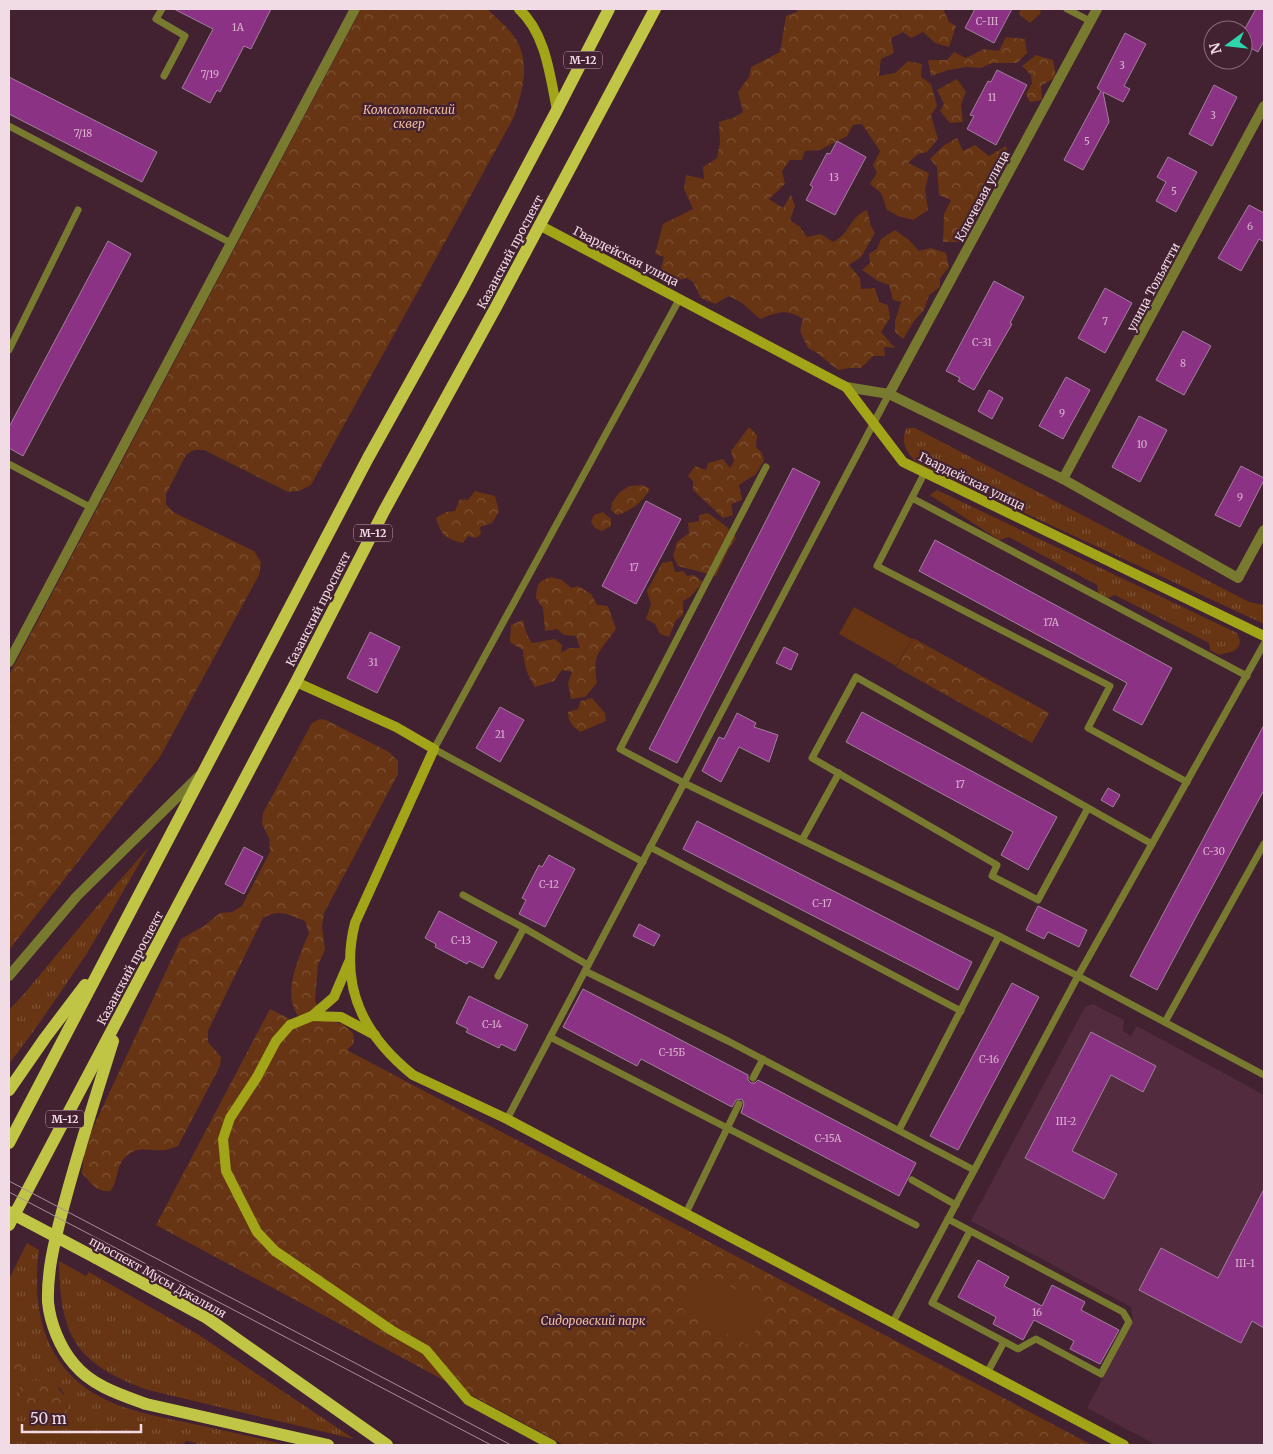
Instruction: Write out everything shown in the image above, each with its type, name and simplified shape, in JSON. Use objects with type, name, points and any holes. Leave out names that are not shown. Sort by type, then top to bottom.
[{"type":"main road","name":"Казанский проспект","points":[[9,1142],[364,467],[462,289],[609,9]]},
{"type":"main road","name":"Казанский проспект","points":[[9,1225],[296,682],[384,511],[656,9]]},
{"type":"main road","points":[[9,1090],[45,1038],[108,956]]},
{"type":"main road","points":[[122,1012],[70,1182],[52,1253],[48,1277],[48,1304],[61,1346],[75,1365],[94,1382],[118,1394],[146,1404],[328,1445]]},
{"type":"main road","name":"проспект Мусы Джалиля","points":[[9,1212],[208,1318],[387,1445]]},
{"type":"street","points":[[9,662],[355,9]]},
{"type":"street","points":[[519,9],[524,13],[538,35],[549,68],[557,110]]},
{"type":"street","name":"Ключевая улица","points":[[889,394],[1097,9]]},
{"type":"street","name":"улица Тольятти","points":[[1063,479],[1264,106]]},
{"type":"street","name":"Гвардейская улица","points":[[539,226],[680,298],[846,387],[903,462],[1264,636]]},
{"type":"street","points":[[846,387],[889,394],[1063,479],[1238,578],[1264,530]]},
{"type":"street","points":[[296,682],[396,727],[434,749],[355,923],[351,945],[350,961],[356,1002],[376,1036],[394,1059],[413,1075],[507,1119],[1124,1445]]},
{"type":"street","points":[[9,976],[77,896],[207,768]]},
{"type":"street","points":[[350,961],[334,997],[312,1016],[290,1025],[276,1041],[257,1077],[230,1118],[223,1138],[223,1158],[226,1171],[257,1232],[275,1251],[391,1330],[426,1350],[468,1400],[552,1445]]},
{"type":"street","points":[[312,1016],[341,1017],[376,1036]]},
{"type":"lane","points":[[162,9],[156,19],[185,36],[164,76]]},
{"type":"lane","points":[[1067,9],[1090,21]]},
{"type":"lane","points":[[9,126],[231,243]]},
{"type":"lane","points":[[9,350],[78,210]]},
{"type":"lane","points":[[642,862],[434,749],[680,298]]},
{"type":"lane","points":[[507,1119],[889,394]]},
{"type":"lane","points":[[9,464],[90,507]]},
{"type":"lane","points":[[766,467],[620,749],[684,783],[1000,936],[1264,1075]]},
{"type":"lane","points":[[925,472],[877,566],[1110,686],[1088,728],[1187,782]]},
{"type":"lane","points":[[912,498],[1247,676]]},
{"type":"lane","points":[[893,1322],[1078,976],[1264,644]]},
{"type":"lane","points":[[1088,808],[1038,900],[992,876],[997,865],[812,758],[856,677],[1152,844]]},
{"type":"lane","points":[[802,840],[839,773]]},
{"type":"lane","points":[[1165,1022],[1264,844]]},
{"type":"lane","points":[[650,847],[961,1011]]},
{"type":"lane","points":[[463,895],[524,928],[586,968],[974,1170]]},
{"type":"lane","points":[[498,976],[524,928]]},
{"type":"lane","points":[[899,1130],[1000,936]]},
{"type":"lane","points":[[550,1037],[916,1224]]},
{"type":"lane","points":[[753,1078],[763,1059]]},
{"type":"lane","points":[[686,1213],[739,1104]]},
{"type":"lane","points":[[912,1180],[956,1205]]},
{"type":"lane","points":[[948,1219],[1123,1312],[1129,1322],[1101,1374],[1036,1339],[1018,1349],[932,1303],[970,1231]]},
{"type":"lane","points":[[987,1372],[1004,1342]]},
{"type":"shaded area","points":[[1093,1004],[1124,1020],[1123,1031],[1131,1036],[1137,1026],[1264,1095],[1264,1445],[1156,1445],[1087,1408],[1133,1322],[1131,1307],[971,1221],[1085,1007]]},
{"type":"green space","name":"Комсомольский сквер","points":[[361,9],[487,9],[510,31],[522,52],[524,63],[523,84],[514,117],[311,485],[299,491],[288,492],[204,450],[194,450],[186,455],[166,494],[166,504],[173,512],[254,551],[261,562],[259,575],[160,757],[9,950],[9,675]]},
{"type":"green space","points":[[797,9],[943,9],[949,22],[956,26],[949,47],[935,43],[923,32],[911,38],[903,32],[891,38],[894,53],[881,59],[879,76],[895,73],[908,61],[922,64],[921,77],[931,84],[937,106],[931,115],[938,139],[927,152],[918,154],[908,163],[929,173],[925,189],[928,210],[913,220],[898,216],[887,210],[881,193],[870,184],[877,173],[873,165],[880,151],[862,124],[853,125],[847,136],[820,150],[805,151],[802,160],[790,160],[782,171],[785,184],[769,199],[783,208],[791,195],[795,206],[790,220],[800,227],[807,237],[821,234],[833,242],[843,234],[861,213],[867,210],[875,233],[861,257],[849,265],[860,278],[861,289],[875,288],[879,302],[888,305],[890,318],[881,332],[895,348],[884,347],[885,356],[873,356],[861,368],[838,370],[808,348],[800,331],[803,319],[792,313],[782,312],[760,319],[742,303],[729,296],[715,304],[701,298],[693,282],[687,278],[669,282],[660,272],[664,257],[655,254],[663,224],[693,209],[684,189],[686,175],[704,179],[703,167],[717,158],[720,143],[719,122],[733,118],[743,112],[738,92],[749,77],[751,67],[780,52],[786,16],[797,12]]},
{"type":"green space","points":[[1020,9],[1041,9],[1040,14],[1030,23],[1019,14]]},
{"type":"green space","points":[[1006,37],[1025,39],[1027,53],[1017,63],[992,63],[981,68],[966,67],[931,76],[928,60],[947,60],[954,52],[966,58],[984,49],[999,51]]},
{"type":"green space","points":[[1036,55],[1053,60],[1056,77],[1041,86],[1042,100],[1030,102],[1026,94],[1032,83],[1031,75],[1022,66]]},
{"type":"green space","points":[[957,79],[966,92],[961,105],[963,122],[950,123],[940,111],[944,104],[937,90]]},
{"type":"green space","points":[[957,138],[963,151],[975,145],[989,156],[1006,146],[1008,156],[1004,167],[993,177],[991,190],[978,203],[978,218],[965,223],[959,242],[943,242],[944,214],[951,200],[939,195],[937,167],[930,159],[943,146]]},
{"type":"green space","points":[[895,230],[909,240],[919,251],[931,248],[946,253],[949,267],[940,278],[940,287],[929,295],[924,310],[914,321],[903,339],[895,332],[895,321],[901,302],[893,300],[889,285],[878,281],[862,270],[870,263],[869,254],[877,249],[881,239]]},
{"type":"green space","points":[[749,427],[757,435],[756,447],[762,453],[764,461],[756,474],[739,485],[742,500],[731,504],[733,515],[723,518],[693,490],[693,481],[688,476],[695,466],[706,470],[708,463],[723,459],[730,468],[734,461],[731,451]]},
{"type":"green space","points":[[907,428],[915,428],[1249,602],[1264,605],[1264,624],[917,463],[905,447],[904,438]]},
{"type":"green space","points":[[643,485],[650,489],[636,505],[617,515],[611,510],[612,502],[619,493],[629,486]]},
{"type":"green space","points":[[937,490],[1237,633],[1240,641],[1239,646],[1234,651],[1219,655],[1210,650],[1209,643],[1115,595],[1108,598],[1098,593],[1097,585],[1009,537],[999,540],[930,495]]},
{"type":"green space","points":[[475,491],[495,496],[499,511],[492,523],[480,527],[481,534],[476,538],[468,536],[463,543],[448,538],[440,529],[436,518],[446,512],[455,511],[460,499],[468,500]]},
{"type":"green space","points":[[603,512],[611,519],[611,526],[602,531],[595,528],[591,522],[594,515]]},
{"type":"green space","points":[[708,513],[727,527],[736,538],[716,576],[678,566],[673,556],[677,542],[689,533],[688,523],[699,521],[699,515]]},
{"type":"green space","points":[[672,561],[675,572],[683,571],[687,576],[694,575],[703,582],[690,597],[683,601],[683,615],[676,620],[669,637],[660,634],[655,624],[646,619],[651,604],[647,591],[662,563]]},
{"type":"green space","points":[[551,577],[562,580],[571,588],[578,586],[591,594],[597,605],[608,606],[616,629],[599,653],[596,665],[597,683],[585,697],[571,699],[568,683],[572,672],[562,670],[554,681],[535,687],[526,670],[523,650],[510,642],[511,625],[523,620],[527,635],[532,643],[555,639],[562,645],[561,653],[569,648],[580,648],[576,636],[564,635],[557,629],[545,631],[543,608],[536,598],[536,594],[541,582]]},
{"type":"green space","points":[[854,607],[912,639],[896,666],[839,634]]},
{"type":"green space","points":[[913,638],[1049,713],[1032,743],[896,667]]},
{"type":"green space","points":[[592,698],[605,713],[606,721],[580,732],[570,721],[568,712],[578,709],[581,701]]},
{"type":"green space","name":"Сидоровский парк","points":[[320,719],[326,720],[389,752],[398,761],[398,774],[324,913],[322,926],[325,950],[318,965],[315,1001],[321,1014],[330,1021],[343,1024],[353,1033],[354,1043],[347,1050],[1092,1445],[564,1445],[156,1225],[270,1009],[304,1026],[294,1008],[291,988],[295,969],[309,933],[305,921],[289,915],[274,913],[263,918],[208,1031],[208,1042],[221,1057],[220,1066],[178,1146],[166,1150],[137,1150],[127,1155],[122,1161],[110,1191],[98,1189],[91,1183],[82,1173],[85,1145],[181,939],[204,926],[220,913],[232,912],[242,906],[270,852],[269,838],[262,824],[263,813],[312,723]]},
{"type":"green space","points":[[149,847],[86,955],[9,1064],[9,1010]]},
{"type":"green space","points":[[27,1243],[39,1250],[38,1299],[41,1321],[48,1342],[59,1361],[74,1378],[92,1392],[115,1404],[142,1413],[286,1445],[197,1445],[196,1443],[186,1441],[183,1445],[9,1445],[9,1379],[15,1376],[21,1368],[21,1357],[9,1346],[9,1279]],"holes":[[[59,1387],[63,1392],[68,1408],[43,1431],[33,1424],[29,1411]]]},
{"type":"green space","points":[[59,1261],[86,1276],[89,1272],[199,1335],[354,1439],[148,1390],[104,1370],[88,1358],[77,1344],[69,1328],[63,1310]]},
{"type":"green space","points":[[703,1272],[768,1307],[748,1345],[683,1310]]},
{"type":"green space","points":[[9,1346],[19,1353],[22,1362],[19,1372],[9,1379]]},
{"type":"green space","points":[[34,1380],[51,1384],[63,1394],[67,1408],[65,1425],[57,1428],[50,1426],[38,1432],[30,1415],[22,1406],[19,1388]]},
{"type":"building","points":[[174,9],[271,9],[251,49],[244,46],[220,92],[217,90],[210,103],[182,88],[213,29]]},
{"type":"building","points":[[975,9],[1012,9],[994,43],[965,28]]},
{"type":"building","points":[[1256,9],[1264,9],[1264,41],[1258,52],[1253,49],[1253,20],[1250,20]]},
{"type":"building","points":[[1125,33],[1146,44],[1124,86],[1130,89],[1123,102],[1103,92],[1109,122],[1083,170],[1064,160],[1101,91],[1097,88]]},
{"type":"building","points":[[997,70],[1027,85],[996,145],[967,129],[974,116],[970,115],[988,81],[991,82]]},
{"type":"building","points":[[9,77],[157,152],[142,182],[9,114]]},
{"type":"building","points":[[1214,85],[1237,97],[1212,146],[1189,134]]},
{"type":"building","points":[[837,141],[866,157],[835,215],[806,200],[813,187],[810,185],[827,153],[830,154]]},
{"type":"building","points":[[1168,157],[1197,172],[1176,212],[1156,201],[1166,182],[1157,177]]},
{"type":"building","points":[[1249,205],[1264,213],[1264,242],[1259,239],[1241,271],[1218,258]]},
{"type":"building","points":[[108,241],[131,254],[23,456],[9,448],[9,427]]},
{"type":"building","points":[[994,281],[1024,297],[1010,323],[1012,324],[974,390],[958,381],[960,378],[946,371]]},
{"type":"building","points":[[1105,288],[1132,303],[1105,353],[1078,338]]},
{"type":"building","points":[[1183,331],[1211,346],[1184,395],[1156,380]]},
{"type":"building","points":[[1066,377],[1090,390],[1063,439],[1039,426]]},
{"type":"building","points":[[989,390],[1003,398],[992,419],[978,411]]},
{"type":"building","points":[[1139,416],[1167,430],[1140,482],[1112,467]]},
{"type":"building","points":[[1241,466],[1264,478],[1264,480],[1240,527],[1215,515]]},
{"type":"building","points":[[793,468],[820,482],[677,763],[649,749]]},
{"type":"building","points":[[646,501],[681,519],[636,604],[602,586]]},
{"type":"building","points":[[935,540],[1172,668],[1142,725],[1113,710],[1127,683],[919,571]]},
{"type":"building","points":[[370,632],[400,647],[377,693],[347,678]]},
{"type":"building","points":[[784,647],[798,654],[791,670],[776,663]]},
{"type":"building","points":[[500,707],[524,720],[500,762],[476,748]]},
{"type":"building","points":[[862,712],[1057,817],[1028,870],[1001,855],[1013,832],[846,742]]},
{"type":"building","points":[[737,713],[756,723],[754,727],[778,735],[769,762],[739,747],[721,782],[702,771],[719,737],[724,739]]},
{"type":"building","points":[[1264,725],[1264,790],[1157,990],[1130,976]]},
{"type":"building","points":[[1108,788],[1120,795],[1113,807],[1101,800]]},
{"type":"building","points":[[697,821],[972,962],[958,990],[683,849]]},
{"type":"building","points":[[244,847],[263,857],[244,894],[225,884]]},
{"type":"building","points":[[549,855],[575,869],[545,927],[519,914],[526,900],[522,898],[539,865],[542,867]]},
{"type":"building","points":[[1038,906],[1087,930],[1079,947],[1048,932],[1044,939],[1026,930]]},
{"type":"building","points":[[439,911],[497,942],[483,968],[469,961],[467,964],[435,947],[436,944],[425,938]]},
{"type":"building","points":[[639,924],[660,935],[654,946],[633,936]]},
{"type":"building","points":[[1012,983],[1039,997],[958,1150],[930,1136]]},
{"type":"building","points":[[583,989],[748,1075],[748,1080],[751,1083],[755,1083],[758,1080],[916,1163],[899,1196],[741,1113],[744,1104],[742,1099],[736,1100],[732,1107],[641,1059],[637,1066],[563,1027]]},
{"type":"building","points":[[469,996],[528,1025],[515,1051],[501,1044],[499,1048],[466,1032],[468,1029],[456,1023]]},
{"type":"building","points":[[1091,1032],[1156,1066],[1143,1092],[1111,1075],[1072,1151],[1117,1174],[1104,1199],[1025,1158]]},
{"type":"building","points":[[1264,1189],[1264,1328],[1252,1321],[1241,1343],[1139,1290],[1161,1248],[1218,1278]]},
{"type":"building","points":[[978,1260],[1009,1277],[1004,1286],[1042,1306],[1052,1285],[1085,1302],[1081,1310],[1119,1330],[1100,1364],[1070,1349],[1074,1341],[1034,1320],[1023,1340],[993,1324],[996,1317],[958,1297]]},
{"type":"tram line","points":[[9,1181],[511,1445]]},
{"type":"tram line","points":[[9,1192],[491,1445]]}]
